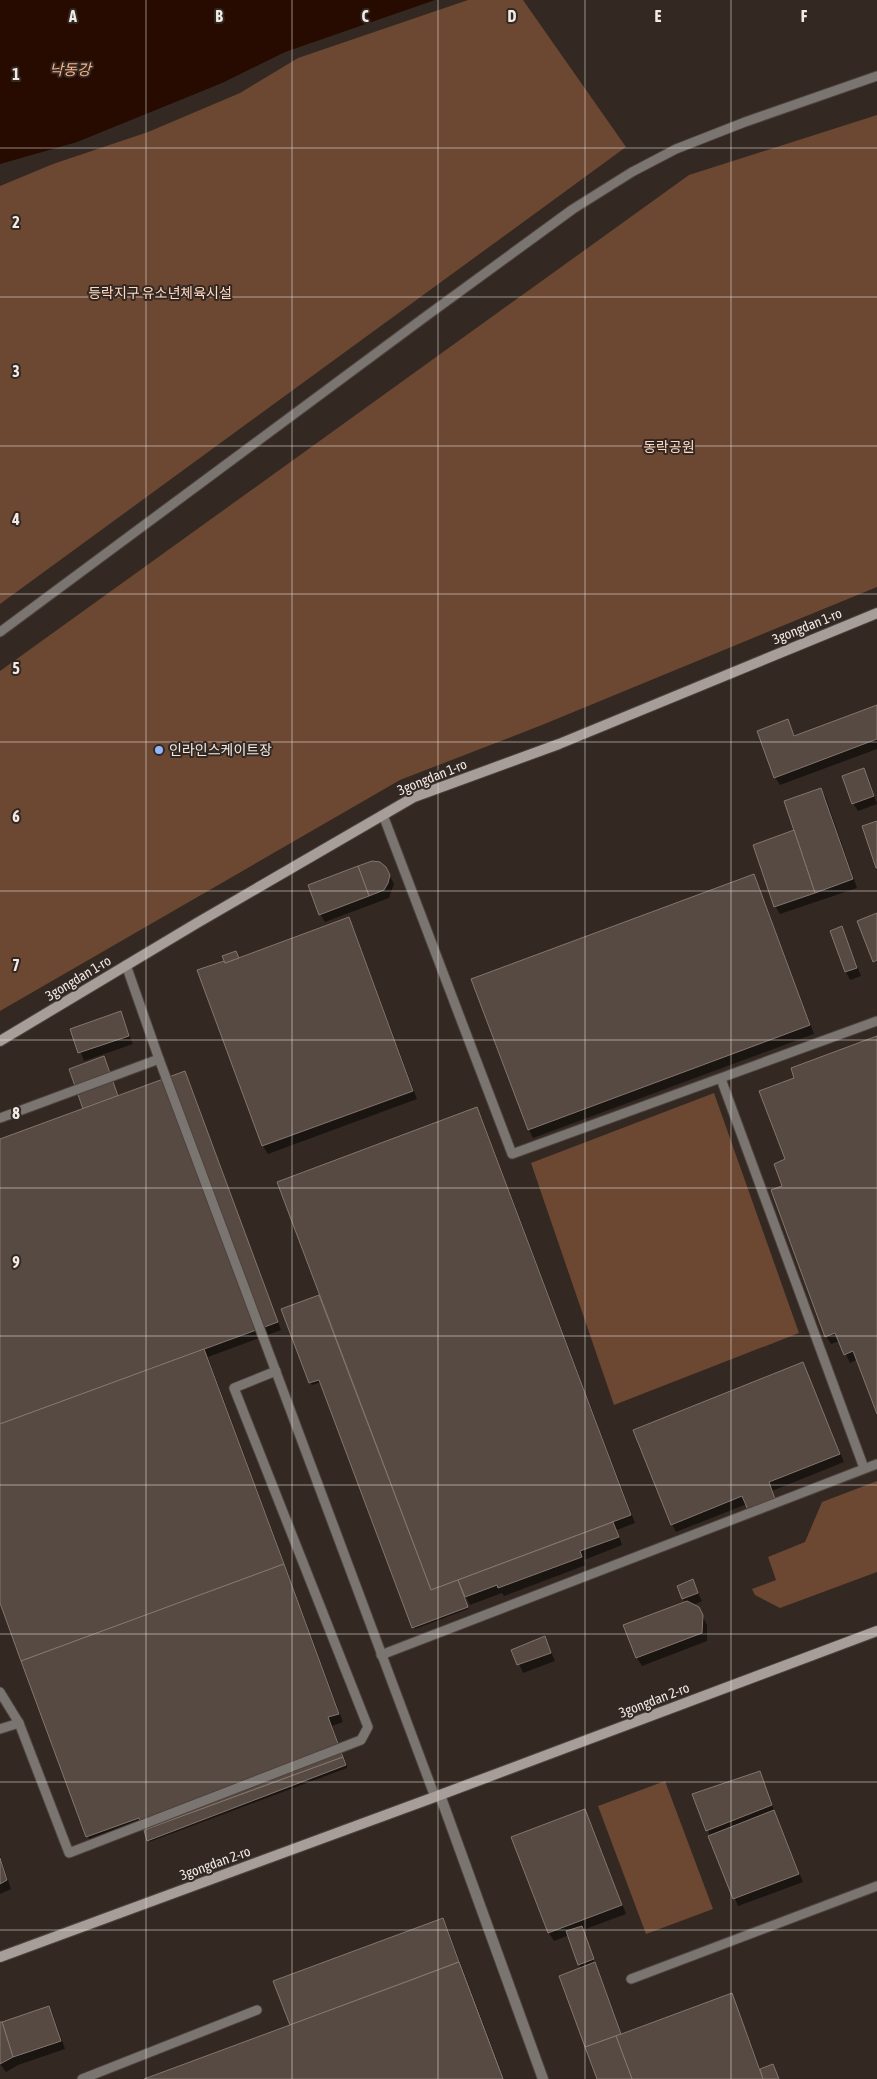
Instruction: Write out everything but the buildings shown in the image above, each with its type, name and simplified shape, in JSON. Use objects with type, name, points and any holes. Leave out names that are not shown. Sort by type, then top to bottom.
[{"type":"street","name":"3gongdan 1-ro","points":[[0,1041],[414,796],[559,744],[877,612]]},
{"type":"street","name":"3gongdan 2-ro","points":[[0,1957],[877,1631]]},
{"type":"street","points":[[437,1796],[543,2079]]},
{"type":"lane","points":[[0,632],[424,317],[573,209],[625,176],[676,149],[745,122],[877,76]]},
{"type":"lane","points":[[383,815],[512,1154],[877,1021]]},
{"type":"lane","points":[[126,965],[381,1655],[437,1796]]},
{"type":"lane","points":[[0,1118],[160,1059]]},
{"type":"lane","points":[[721,1079],[864,1468]]},
{"type":"lane","points":[[0,1692],[19,1722],[69,1853],[361,1740],[368,1727],[234,1388],[276,1371]]},
{"type":"lane","points":[[381,1655],[877,1464]]},
{"type":"lane","points":[[0,1730],[19,1722]]},
{"type":"lane","points":[[631,1979],[877,1886]]},
{"type":"lane","points":[[82,2079],[257,2010]]},
{"type":"green space","name":"등락지구 유소년체육시설","points":[[468,0],[523,0],[626,147],[0,604],[0,186],[53,164],[148,132],[240,93],[298,58]]},
{"type":"green space","name":"동락공원","points":[[877,115],[877,587],[542,725],[400,780],[0,1011],[0,671],[689,175]]},
{"type":"green space","points":[[714,1093],[799,1333],[614,1405],[531,1163]]},
{"type":"green space","points":[[877,1481],[877,1572],[780,1608],[755,1595],[752,1589],[776,1580],[768,1557],[805,1542],[822,1502]]},
{"type":"green space","points":[[665,1781],[713,1909],[646,1934],[598,1806]]},
{"type":"water","name":"낙동강","points":[[0,0],[435,0],[285,52],[222,83],[77,142],[0,164]]},
{"type":"place","name":"인라인스케이트장","points":[[159,750]]}]
